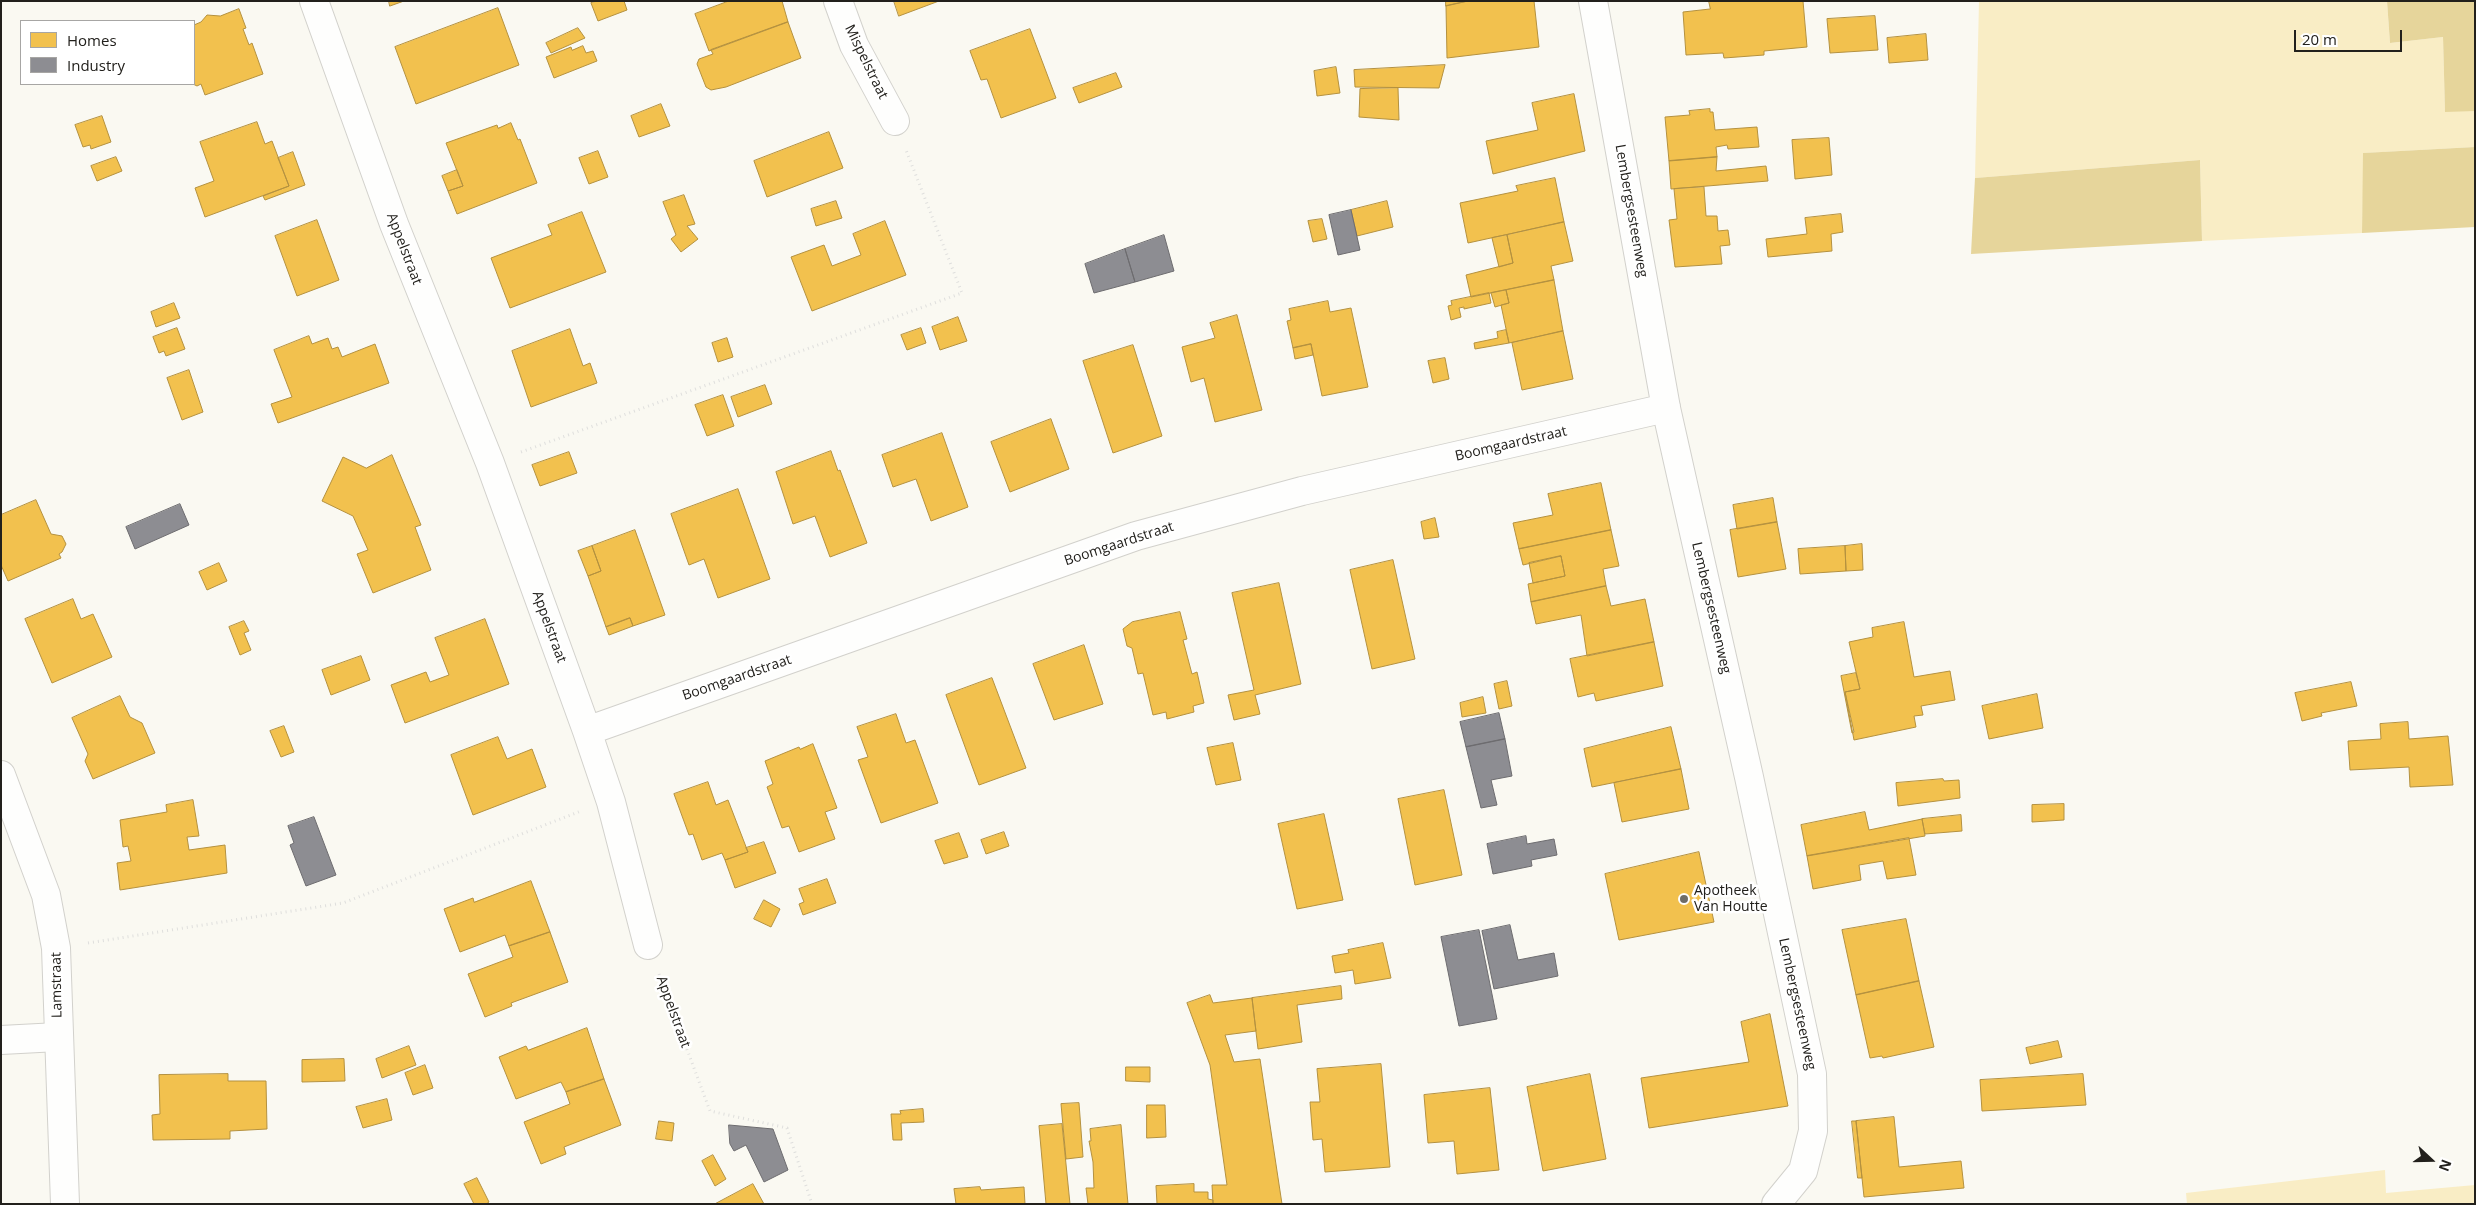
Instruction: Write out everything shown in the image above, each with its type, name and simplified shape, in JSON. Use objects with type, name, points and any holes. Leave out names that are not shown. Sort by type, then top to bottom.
[{"type":"street","name":"Appelstraat","points":[[314,1],[394,224],[490,463],[587,731],[611,802],[648,945]]},
{"type":"street","name":"Mispelstraat","points":[[838,1],[854,45],[896,122]]},
{"type":"street","name":"Lembergsesteenweg","points":[[1593,1],[1666,408],[1752,786],[1812,1074],[1813,1131],[1803,1171],[1776,1204]]},
{"type":"street","name":"Boomgaardstraat","points":[[587,731],[1145,533],[1302,491],[1666,408]]},
{"type":"street","name":"Lamstraat","points":[[1,775],[46,894],[56,948],[65,1204]]},
{"type":"street","points":[[1,1040],[58,1038]]},
{"type":"path","points":[[490,463],[962,293],[896,122]]},
{"type":"path","points":[[56,948],[343,903],[592,807],[611,802]]},
{"type":"path","name":"Appelstraat","points":[[648,945],[710,1111],[787,1128],[812,1204]]},
{"type":"shaded area","points":[[1979,1],[2387,1],[2390,43],[2443,37],[2445,111],[2475,111],[2475,147],[2364,153],[2362,233],[2202,241],[2200,160],[1975,178]]},
{"type":"shaded area","points":[[2387,1],[2475,1],[2475,111],[2445,112],[2443,37],[2390,43]]},
{"type":"shaded area","points":[[2475,147],[2475,227],[2362,233],[2363,153]]},
{"type":"shaded area","points":[[2200,160],[2202,241],[1971,254],[1975,178]]},
{"type":"shaded area","points":[[2385,1170],[2386,1193],[2475,1185],[2475,1204],[2187,1204],[2186,1193]]},
{"type":"building: Homes","points":[[389,1],[404,1],[390,6]]},
{"type":"building: Homes","points":[[597,1],[624,1],[627,10],[598,21],[591,3]]},
{"type":"building: Homes","points":[[729,1],[782,1],[788,22],[709,51],[695,14]]},
{"type":"building: Homes","points":[[894,1],[939,1],[899,16]]},
{"type":"building: Homes","points":[[1446,1],[1468,1],[1446,6]]},
{"type":"building: Homes","points":[[1468,1],[1534,1],[1539,47],[1447,58],[1446,6]]},
{"type":"building: Homes","points":[[1709,1],[1803,1],[1807,47],[1764,51],[1764,55],[1724,58],[1723,53],[1686,55],[1683,12],[1710,9]]},
{"type":"building: Homes","points":[[498,8],[519,65],[416,104],[395,47]]},
{"type":"building: Homes","points":[[239,9],[246,28],[243,29],[249,45],[252,43],[263,74],[205,95],[201,84],[195,85],[195,25],[201,22],[207,15],[220,16]]},
{"type":"building: Homes","points":[[1875,16],[1878,50],[1830,53],[1827,19]]},
{"type":"building: Homes","points":[[788,22],[801,58],[726,87],[711,90],[706,87],[697,64],[699,59],[713,54],[711,50]]},
{"type":"building: Homes","points":[[578,28],[585,38],[551,53],[546,43]]},
{"type":"building: Homes","points":[[1030,29],[1056,98],[1001,118],[987,79],[981,80],[970,51]]},
{"type":"building: Homes","points":[[1926,34],[1928,60],[1889,63],[1887,38]]},
{"type":"building: Homes","points":[[583,46],[586,53],[593,51],[597,61],[554,78],[546,57],[571,47],[572,50]]},
{"type":"building: Homes","points":[[1445,65],[1439,88],[1355,87],[1354,70]]},
{"type":"building: Homes","points":[[1336,67],[1340,93],[1317,96],[1314,71]]},
{"type":"building: Homes","points":[[1116,73],[1122,87],[1079,103],[1073,88]]},
{"type":"building: Homes","points":[[1398,88],[1399,120],[1359,117],[1360,89]]},
{"type":"building: Homes","points":[[1574,94],[1585,151],[1493,174],[1486,141],[1538,130],[1532,103]]},
{"type":"building: Homes","points":[[661,104],[670,126],[639,137],[631,116]]},
{"type":"building: Homes","points":[[1710,109],[1710,112],[1713,112],[1715,130],[1757,127],[1759,147],[1728,149],[1727,145],[1716,147],[1717,157],[1669,161],[1665,117],[1690,115],[1689,111]]},
{"type":"building: Homes","points":[[102,116],[111,142],[91,149],[90,145],[83,147],[75,125]]},
{"type":"building: Homes","points":[[257,122],[265,144],[272,141],[289,186],[205,217],[195,188],[214,181],[200,142]]},
{"type":"building: Homes","points":[[511,123],[518,140],[520,139],[537,183],[457,214],[448,191],[463,186],[446,143],[497,125],[498,128]]},
{"type":"building: Homes","points":[[829,132],[843,168],[767,197],[754,161]]},
{"type":"building: Homes","points":[[1829,138],[1832,175],[1795,179],[1792,140]]},
{"type":"building: Homes","points":[[598,151],[608,177],[589,184],[579,158]]},
{"type":"building: Homes","points":[[293,152],[305,185],[265,200],[263,196],[289,186],[278,158]]},
{"type":"building: Homes","points":[[116,157],[122,171],[97,181],[91,166]]},
{"type":"building: Homes","points":[[1717,157],[1716,171],[1766,166],[1768,181],[1671,189],[1669,161]]},
{"type":"building: Homes","points":[[457,170],[463,186],[448,191],[442,176]]},
{"type":"building: Homes","points":[[1555,178],[1564,222],[1468,243],[1460,203],[1518,191],[1516,186]]},
{"type":"building: Homes","points":[[1704,187],[1706,216],[1717,216],[1718,231],[1728,230],[1730,245],[1720,246],[1722,264],[1675,267],[1669,220],[1677,219],[1674,189]]},
{"type":"building: Homes","points":[[684,195],[695,224],[687,226],[698,239],[681,252],[671,239],[676,235],[663,202]]},
{"type":"building: Homes","points":[[836,201],[842,218],[816,226],[811,209]]},
{"type":"building: Homes","points":[[1387,201],[1393,227],[1357,236],[1351,210]]},
{"type":"building: Homes","points":[[582,212],[606,272],[510,308],[491,258],[552,235],[548,225]]},
{"type":"building: Homes","points":[[1841,214],[1843,232],[1831,234],[1832,251],[1768,257],[1766,239],[1807,234],[1805,218]]},
{"type":"building: Homes","points":[[1322,219],[1327,239],[1313,242],[1308,221]]},
{"type":"building: Homes","points":[[317,220],[339,280],[297,296],[275,236]]},
{"type":"building: Homes","points":[[885,221],[906,275],[812,311],[791,257],[824,245],[832,266],[861,255],[853,234]]},
{"type":"building: Homes","points":[[1564,222],[1573,261],[1551,266],[1554,280],[1471,297],[1466,275],[1513,263],[1507,235]]},
{"type":"building: Homes","points":[[1507,235],[1513,263],[1499,267],[1492,238]]},
{"type":"building: Homes","points":[[1554,280],[1563,331],[1509,343],[1501,305],[1509,303],[1506,290]]},
{"type":"building: Homes","points":[[1506,290],[1509,303],[1495,307],[1491,293]]},
{"type":"building: Homes","points":[[1489,293],[1491,303],[1464,309],[1464,307],[1459,308],[1461,317],[1451,320],[1448,306],[1452,305],[1451,301]]},
{"type":"building: Homes","points":[[1328,301],[1330,312],[1351,308],[1368,387],[1322,396],[1311,344],[1293,348],[1287,321],[1291,320],[1289,309]]},
{"type":"building: Homes","points":[[174,303],[180,318],[156,327],[151,312]]},
{"type":"building: Homes","points":[[1237,315],[1262,410],[1215,422],[1204,378],[1191,382],[1182,347],[1215,338],[1210,323]]},
{"type":"building: Homes","points":[[958,317],[967,341],[940,350],[932,327]]},
{"type":"building: Homes","points":[[177,328],[185,349],[166,356],[164,351],[159,353],[153,337]]},
{"type":"building: Homes","points":[[921,328],[926,343],[907,350],[901,335]]},
{"type":"building: Homes","points":[[570,329],[583,366],[590,363],[597,383],[531,407],[512,351]]},
{"type":"building: Homes","points":[[1506,330],[1509,343],[1475,349],[1474,343],[1498,338],[1497,332]]},
{"type":"building: Homes","points":[[1563,331],[1573,379],[1522,390],[1512,343]]},
{"type":"building: Homes","points":[[309,336],[312,344],[328,338],[332,349],[338,347],[342,357],[375,344],[389,383],[278,423],[271,404],[292,397],[274,350]]},
{"type":"building: Homes","points":[[727,338],[733,357],[718,362],[712,343]]},
{"type":"building: Homes","points":[[1311,344],[1313,355],[1295,359],[1293,348]]},
{"type":"building: Homes","points":[[1133,345],[1162,436],[1113,453],[1083,361]]},
{"type":"building: Homes","points":[[1445,358],[1449,379],[1433,383],[1428,361]]},
{"type":"building: Homes","points":[[189,370],[203,412],[182,420],[167,378]]},
{"type":"building: Homes","points":[[765,385],[772,404],[738,417],[731,397]]},
{"type":"building: Homes","points":[[723,395],[734,426],[707,436],[695,405]]},
{"type":"building: Homes","points":[[1051,419],[1069,469],[1010,492],[991,442]]},
{"type":"building: Homes","points":[[942,433],[968,507],[931,521],[916,479],[893,487],[882,455]]},
{"type":"building: Homes","points":[[831,451],[867,543],[830,557],[815,516],[793,524],[776,472]]},
{"type":"building: Homes","points":[[569,452],[577,473],[540,486],[532,465]]},
{"type":"building: Homes","points":[[392,455],[421,525],[415,527],[431,570],[373,593],[357,554],[368,550],[353,516],[322,501],[343,457],[366,468]]},
{"type":"building: Homes","points":[[1601,483],[1611,530],[1519,549],[1513,523],[1553,515],[1548,494]]},
{"type":"building: Homes","points":[[738,489],[770,579],[718,598],[704,559],[689,565],[671,514]]},
{"type":"building: Homes","points":[[1773,498],[1777,522],[1737,529],[1733,505]]},
{"type":"building: Homes","points":[[36,500],[51,534],[62,536],[66,544],[59,554],[61,558],[8,581],[1,565],[1,515]]},
{"type":"building: Homes","points":[[1435,518],[1439,537],[1424,539],[1421,522]]},
{"type":"building: Homes","points":[[1777,522],[1786,569],[1738,577],[1730,530]]},
{"type":"building: Homes","points":[[635,530],[665,615],[633,626],[630,618],[606,627],[588,576],[601,571],[592,546]]},
{"type":"building: Homes","points":[[1611,530],[1619,566],[1603,569],[1606,586],[1531,602],[1528,584],[1565,576],[1561,556],[1523,565],[1519,549]]},
{"type":"building: Homes","points":[[1862,544],[1863,570],[1846,571],[1845,546]]},
{"type":"building: Homes","points":[[592,546],[601,571],[588,576],[578,551]]},
{"type":"building: Homes","points":[[1845,546],[1846,571],[1800,574],[1798,549]]},
{"type":"building: Homes","points":[[1561,556],[1565,576],[1533,583],[1529,563]]},
{"type":"building: Homes","points":[[1393,560],[1415,659],[1372,669],[1350,570]]},
{"type":"building: Homes","points":[[219,563],[227,581],[207,590],[199,572]]},
{"type":"building: Homes","points":[[1279,583],[1301,684],[1255,695],[1260,714],[1234,720],[1228,695],[1254,690],[1232,593]]},
{"type":"building: Homes","points":[[1606,586],[1611,606],[1645,599],[1654,642],[1587,656],[1581,615],[1536,624],[1531,602]]},
{"type":"building: Homes","points":[[73,599],[81,619],[93,614],[112,657],[52,683],[25,619]]},
{"type":"building: Homes","points":[[1180,612],[1187,639],[1183,640],[1192,674],[1197,672],[1204,703],[1193,706],[1194,712],[1167,719],[1166,712],[1153,715],[1143,673],[1138,674],[1132,648],[1127,646],[1123,629],[1132,622]]},
{"type":"building: Homes","points":[[630,618],[633,626],[609,635],[606,627]]},
{"type":"building: Homes","points":[[485,619],[509,684],[405,723],[391,685],[426,672],[430,682],[449,675],[435,638]]},
{"type":"building: Homes","points":[[244,621],[249,631],[244,633],[251,650],[240,655],[229,627]]},
{"type":"building: Homes","points":[[1904,622],[1914,677],[1950,671],[1955,700],[1921,706],[1923,715],[1914,716],[1916,727],[1854,740],[1845,692],[1860,689],[1849,642],[1873,637],[1872,628]]},
{"type":"building: Homes","points":[[1654,642],[1663,686],[1596,701],[1594,693],[1578,697],[1570,659]]},
{"type":"building: Homes","points":[[1084,645],[1103,704],[1054,720],[1033,664]]},
{"type":"building: Homes","points":[[361,656],[370,680],[331,695],[322,670]]},
{"type":"building: Homes","points":[[1856,673],[1860,689],[1845,692],[1854,732],[1852,733],[1841,676]]},
{"type":"building: Homes","points":[[992,678],[1026,768],[979,785],[946,695]]},
{"type":"building: Homes","points":[[1507,681],[1512,706],[1499,709],[1494,684]]},
{"type":"building: Homes","points":[[2351,682],[2357,706],[2321,713],[2322,716],[2302,721],[2295,693]]},
{"type":"building: Homes","points":[[2037,694],[2043,728],[1989,739],[1982,706]]},
{"type":"building: Homes","points":[[120,696],[130,717],[142,723],[155,753],[93,779],[85,761],[88,754],[72,718]]},
{"type":"building: Homes","points":[[1483,697],[1486,713],[1462,717],[1460,703]]},
{"type":"building: Homes","points":[[896,714],[906,743],[915,740],[938,803],[881,823],[858,760],[868,757],[857,727]]},
{"type":"building: Homes","points":[[2408,722],[2409,739],[2448,736],[2453,785],[2410,787],[2409,767],[2350,770],[2348,741],[2381,739],[2380,724]]},
{"type":"building: Homes","points":[[284,726],[294,752],[281,757],[270,731]]},
{"type":"building: Homes","points":[[1671,727],[1681,769],[1592,787],[1584,749]]},
{"type":"building: Homes","points":[[498,737],[507,759],[532,749],[546,787],[473,815],[451,755]]},
{"type":"building: Homes","points":[[1233,743],[1241,780],[1216,785],[1207,748]]},
{"type":"building: Homes","points":[[813,744],[837,808],[825,812],[835,839],[799,852],[789,826],[782,828],[767,787],[773,784],[765,761],[799,747],[800,749]]},
{"type":"building: Homes","points":[[1681,769],[1689,809],[1622,822],[1614,783]]},
{"type":"building: Homes","points":[[1943,779],[1944,781],[1959,780],[1960,798],[1898,806],[1896,783]]},
{"type":"building: Homes","points":[[708,782],[716,805],[728,800],[748,852],[725,860],[722,853],[702,860],[693,834],[689,835],[674,794]]},
{"type":"building: Homes","points":[[1444,790],[1462,875],[1415,885],[1398,799]]},
{"type":"building: Homes","points":[[193,800],[199,836],[187,837],[189,850],[225,845],[227,873],[120,890],[117,863],[131,861],[128,846],[123,847],[120,820],[167,812],[166,805]]},
{"type":"building: Homes","points":[[2064,804],[2064,820],[2032,822],[2032,805]]},
{"type":"building: Homes","points":[[1865,812],[1869,830],[1922,819],[1925,836],[1807,856],[1801,825]]},
{"type":"building: Homes","points":[[1324,814],[1343,900],[1297,909],[1278,824]]},
{"type":"building: Homes","points":[[1961,815],[1962,831],[1925,834],[1922,819]]},
{"type":"building: Homes","points":[[1004,832],[1009,846],[986,854],[981,840]]},
{"type":"building: Homes","points":[[959,833],[968,857],[944,864],[935,841]]},
{"type":"building: Homes","points":[[1909,838],[1916,875],[1887,879],[1883,861],[1859,865],[1861,880],[1813,889],[1807,856]]},
{"type":"building: Homes","points":[[764,842],[776,873],[735,888],[725,860],[748,852],[746,848]]},
{"type":"building: Homes","points":[[1699,852],[1714,922],[1619,940],[1605,874]]},
{"type":"building: Homes","points":[[827,879],[836,903],[803,915],[799,904],[804,902],[799,889]]},
{"type":"building: Homes","points":[[531,881],[550,932],[509,946],[505,935],[460,952],[444,909],[473,898],[474,902]]},
{"type":"building: Homes","points":[[764,900],[780,909],[771,927],[754,919]]},
{"type":"building: Homes","points":[[1906,919],[1919,981],[1856,995],[1842,930]]},
{"type":"building: Homes","points":[[550,932],[568,982],[511,1003],[512,1006],[485,1017],[468,974],[513,957],[509,946]]},
{"type":"building: Homes","points":[[1383,943],[1391,978],[1355,984],[1353,970],[1335,973],[1332,956],[1349,953],[1348,950]]},
{"type":"building: Homes","points":[[1919,981],[1934,1047],[1883,1058],[1882,1056],[1870,1058],[1856,995]]},
{"type":"building: Homes","points":[[1341,986],[1342,999],[1297,1005],[1302,1042],[1258,1049],[1252,998]]},
{"type":"building: Homes","points":[[1210,995],[1213,1003],[1252,998],[1256,1031],[1225,1035],[1234,1062],[1260,1059],[1282,1204],[1213,1204],[1212,1185],[1227,1185],[1210,1065],[1187,1003]]},
{"type":"building: Homes","points":[[1770,1014],[1788,1106],[1649,1128],[1641,1078],[1749,1062],[1741,1022]]},
{"type":"building: Homes","points":[[587,1028],[604,1079],[566,1092],[561,1082],[516,1099],[499,1057],[526,1046],[528,1050]]},
{"type":"building: Homes","points":[[2058,1041],[2062,1057],[2030,1064],[2026,1048]]},
{"type":"building: Homes","points":[[409,1046],[416,1065],[382,1078],[376,1059]]},
{"type":"building: Homes","points":[[344,1059],[345,1081],[302,1082],[302,1060]]},
{"type":"building: Homes","points":[[1381,1064],[1390,1167],[1325,1172],[1322,1139],[1313,1140],[1310,1102],[1320,1102],[1317,1069]]},
{"type":"building: Homes","points":[[425,1065],[433,1088],[413,1095],[405,1073]]},
{"type":"building: Homes","points":[[1126,1067],[1150,1067],[1150,1082],[1126,1081]]},
{"type":"building: Homes","points":[[228,1074],[228,1081],[266,1081],[267,1129],[230,1131],[230,1139],[153,1140],[152,1115],[160,1114],[159,1075]]},
{"type":"building: Homes","points":[[1590,1074],[1606,1159],[1543,1171],[1527,1087]]},
{"type":"building: Homes","points":[[2083,1074],[2086,1105],[1982,1111],[1980,1080]]},
{"type":"building: Homes","points":[[604,1079],[621,1125],[564,1147],[566,1154],[541,1164],[524,1122],[570,1104],[566,1092]]},
{"type":"building: Homes","points":[[1490,1088],[1499,1170],[1457,1174],[1454,1141],[1428,1143],[1424,1095]]},
{"type":"building: Homes","points":[[387,1099],[392,1120],[363,1128],[356,1107]]},
{"type":"building: Homes","points":[[1079,1103],[1083,1157],[1066,1159],[1061,1104]]},
{"type":"building: Homes","points":[[1147,1105],[1165,1105],[1166,1137],[1147,1138]]},
{"type":"building: Homes","points":[[923,1109],[924,1122],[901,1123],[902,1140],[893,1140],[891,1114],[901,1114],[900,1111]]},
{"type":"building: Homes","points":[[1894,1117],[1899,1167],[1961,1161],[1964,1188],[1864,1197],[1856,1121]]},
{"type":"building: Homes","points":[[659,1121],[674,1123],[672,1141],[656,1139]]},
{"type":"building: Homes","points":[[1852,1121],[1856,1121],[1862,1178],[1858,1178]]},
{"type":"building: Homes","points":[[1062,1124],[1070,1204],[1046,1204],[1039,1126]]},
{"type":"building: Homes","points":[[1121,1125],[1128,1204],[1088,1204],[1086,1188],[1094,1188],[1093,1162],[1089,1141],[1091,1141],[1090,1129]]},
{"type":"building: Homes","points":[[713,1155],[726,1179],[715,1186],[702,1161]]},
{"type":"building: Homes","points":[[477,1178],[489,1202],[486,1204],[474,1204],[464,1184]]},
{"type":"building: Homes","points":[[753,1184],[764,1204],[715,1204]]},
{"type":"building: Homes","points":[[1194,1184],[1194,1192],[1208,1192],[1208,1199],[1213,1200],[1213,1204],[1157,1204],[1156,1186]]},
{"type":"building: Homes","points":[[980,1187],[981,1190],[1024,1187],[1025,1204],[956,1204],[954,1189]]},
{"type":"building: Industry","points":[[1351,210],[1360,250],[1338,255],[1329,215]]},
{"type":"building: Industry","points":[[1164,235],[1174,271],[1135,282],[1125,249]]},
{"type":"building: Industry","points":[[1125,249],[1135,282],[1094,293],[1085,264]]},
{"type":"building: Industry","points":[[180,504],[189,525],[135,549],[126,527]]},
{"type":"building: Industry","points":[[1499,713],[1505,739],[1466,747],[1460,722]]},
{"type":"building: Industry","points":[[1505,739],[1512,776],[1491,780],[1497,805],[1481,808],[1466,747]]},
{"type":"building: Industry","points":[[314,817],[336,875],[306,886],[290,845],[294,843],[288,826]]},
{"type":"building: Industry","points":[[1526,836],[1527,844],[1554,839],[1557,855],[1531,860],[1532,866],[1493,874],[1487,844]]},
{"type":"building: Industry","points":[[1510,925],[1518,960],[1554,953],[1558,976],[1494,989],[1482,931]]},
{"type":"building: Industry","points":[[1479,930],[1497,1019],[1459,1026],[1441,937]]},
{"type":"building: Industry","points":[[729,1125],[773,1129],[788,1170],[764,1182],[746,1145],[734,1151],[730,1144]]},
{"type":"place","name":"Apotheek Van Houtte","points":[[1684,899]]}]
